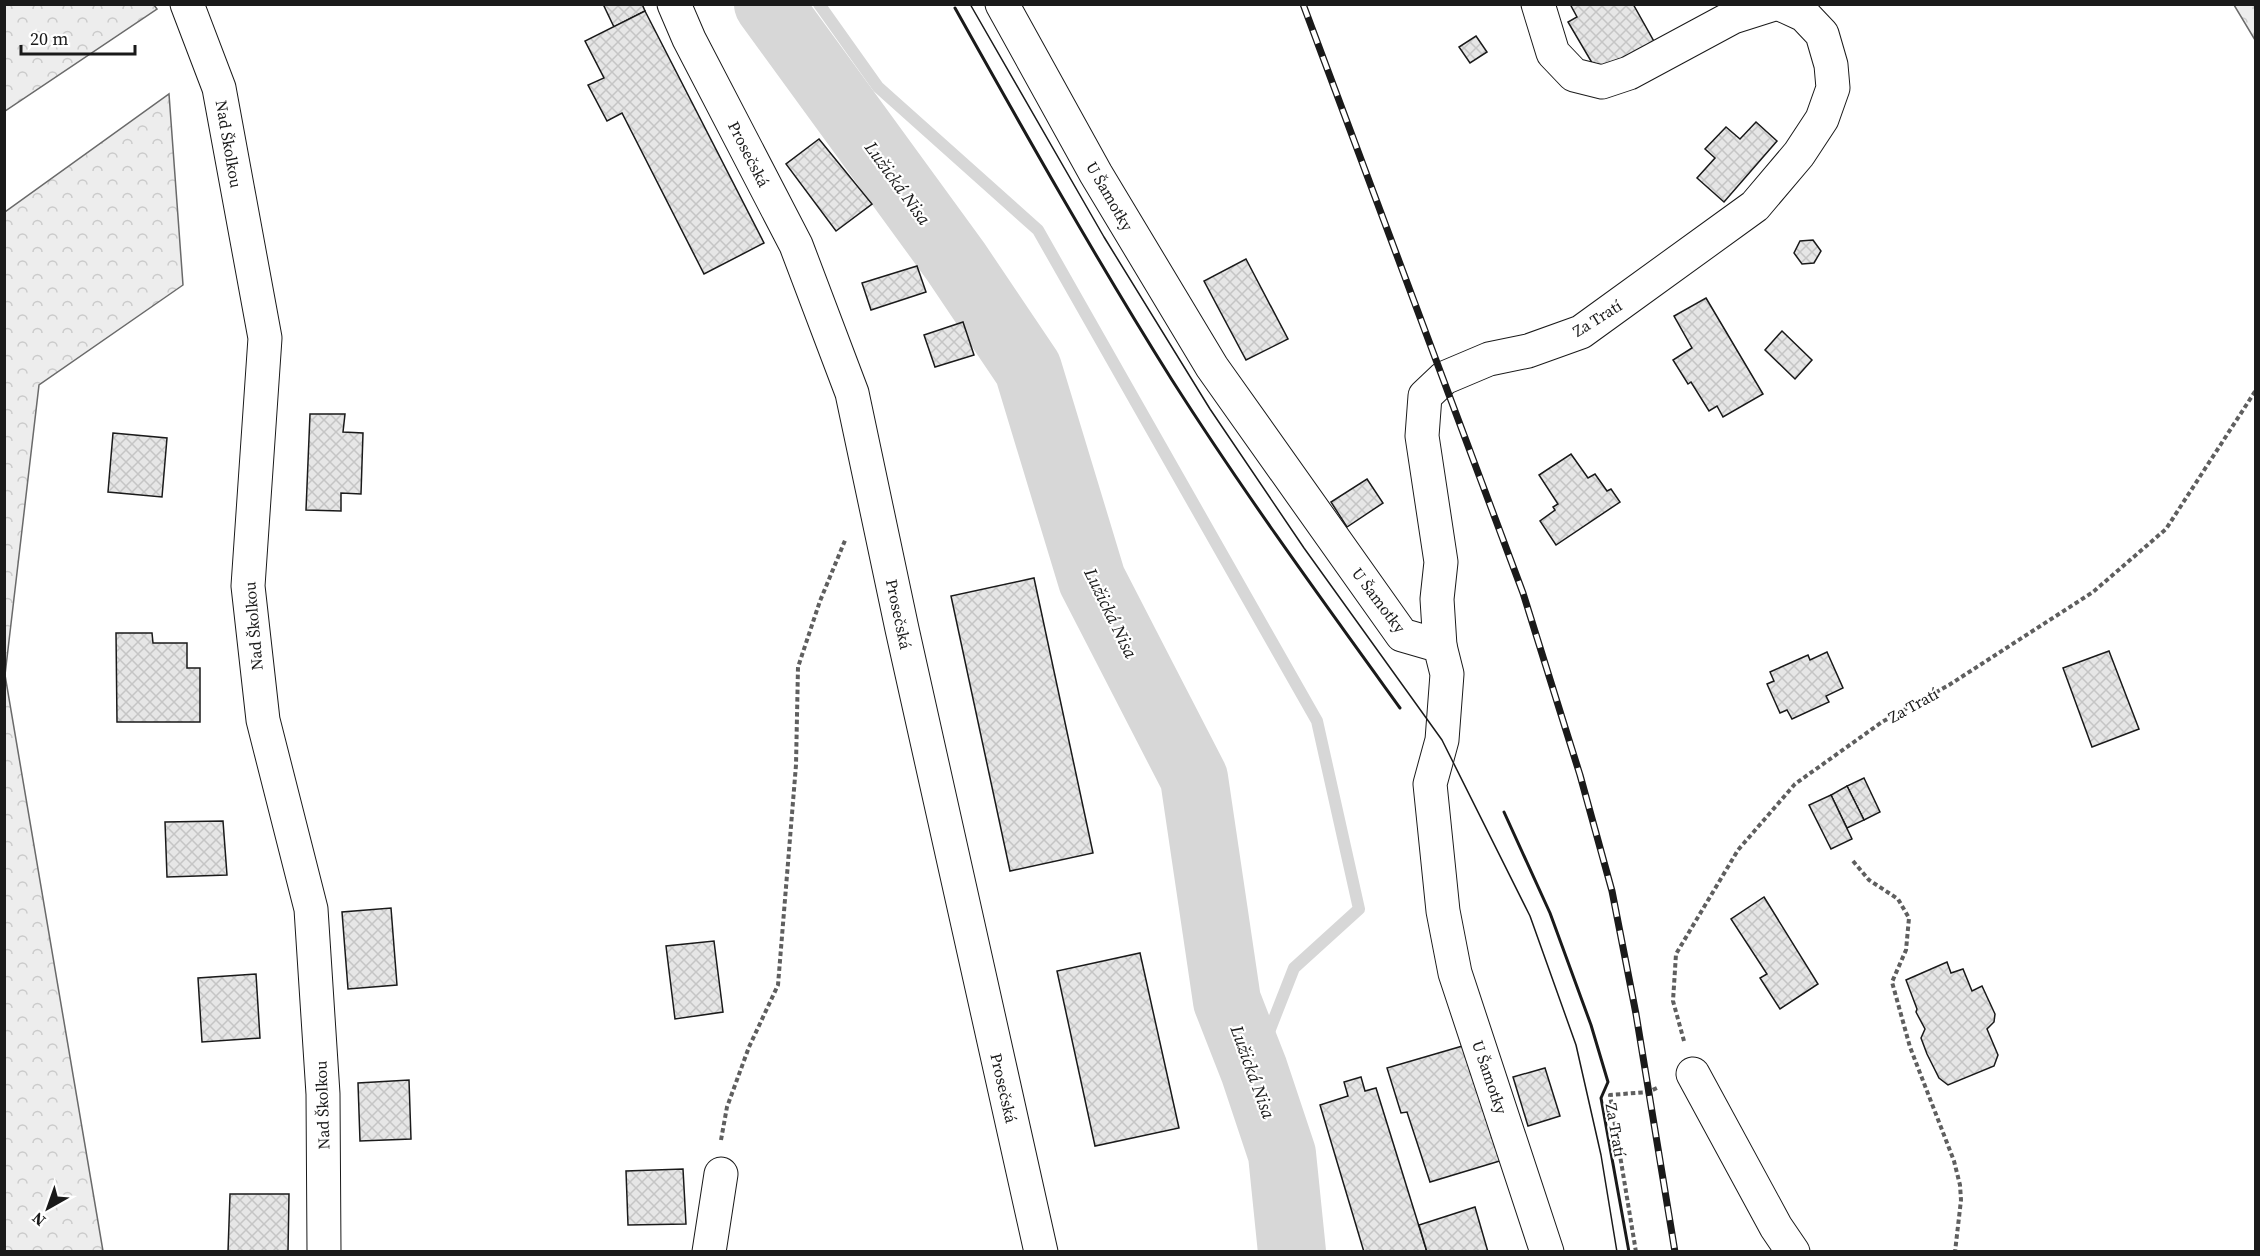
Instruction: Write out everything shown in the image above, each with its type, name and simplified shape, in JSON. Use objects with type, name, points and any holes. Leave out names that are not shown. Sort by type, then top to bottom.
[{"type":"street","name":"Nad Školkou","points":[[187,4],[219,88],[265,338],[248,586],[262,720],[311,909],[323,1094],[324,1251]]},
{"type":"street","name":"Prosečská","points":[[674,4],[689,39],[796,245],[852,393],[902,629],[1041,1251]]},
{"type":"street","name":"U Šamotky","points":[[1002,4],[1096,174],[1212,367],[1402,635],[1440,646],[1447,674],[1442,740],[1430,784],[1443,911],[1455,973],[1547,1251]]},
{"type":"street","points":[[1538,4],[1553,53],[1574,75],[1602,82],[1629,73],[1733,17],[1774,4]]},
{"type":"street","name":"Za Tratí","points":[[1440,646],[1437,599],[1441,562],[1422,436],[1425,396],[1444,378],[1489,359],[1528,351],[1581,332],[1755,206],[1799,154],[1822,119],[1833,88],[1831,65],[1822,34],[1804,15],[1780,4]]},
{"type":"street","points":[[1693,1074],[1776,1227],[1793,1251]]},
{"type":"street","points":[[709,1251],[721,1174]]},
{"type":"path","name":"Za Tratí","points":[[1636,1251],[1610,1095],[1648,1092],[1693,1074],[1673,1002],[1676,954],[1688,929],[1738,849],[1795,784],[1882,722],[1949,685],[2093,592],[2166,529],[2256,390]]},
{"type":"path","points":[[721,1174],[721,1143],[727,1107],[749,1047],[778,985],[796,765],[798,668],[820,601],[846,537]]},
{"type":"path","points":[[1853,861],[1869,880],[1898,899],[1909,918],[1906,950],[1892,982],[1910,1047],[1954,1161],[1960,1185],[1961,1200],[1954,1251]]},
{"type":"green space","points":[[5,5],[154,5],[157,9],[5,111]]},
{"type":"green space","points":[[2234,5],[2255,5],[2255,40]]},
{"type":"green space","points":[[169,94],[183,285],[39,385],[5,675],[5,212]]},
{"type":"green space","points":[[5,675],[103,1251],[5,1251]]},
{"type":"building","points":[[603,4],[642,4],[645,11],[614,27]]},
{"type":"building","points":[[1570,4],[1633,4],[1656,45],[1598,73],[1568,22],[1577,17]]},
{"type":"building","points":[[645,11],[764,243],[704,274],[622,113],[607,121],[588,85],[604,78],[585,41]]},
{"type":"building","points":[[1476,36],[1487,52],[1470,63],[1459,47]]},
{"type":"building","points":[[1756,122],[1777,141],[1724,202],[1697,178],[1715,158],[1705,149],[1726,127],[1740,139]]},
{"type":"building","points":[[819,139],[872,204],[836,231],[786,164]]},
{"type":"building","points":[[1813,240],[1821,251],[1814,263],[1802,264],[1794,253],[1800,241]]},
{"type":"building","points":[[1246,259],[1288,339],[1246,360],[1204,281]]},
{"type":"building","points":[[917,266],[926,292],[871,310],[862,283]]},
{"type":"building","points":[[1706,298],[1763,394],[1723,417],[1717,406],[1709,411],[1691,382],[1688,384],[1673,360],[1692,348],[1674,316]]},
{"type":"building","points":[[963,322],[974,355],[935,367],[924,335]]},
{"type":"building","points":[[1782,331],[1812,360],[1795,379],[1765,350]]},
{"type":"building","points":[[310,414],[345,414],[343,432],[363,433],[361,494],[341,493],[341,511],[306,510]]},
{"type":"building","points":[[113,433],[167,438],[162,497],[108,492]]},
{"type":"building","points":[[1571,454],[1588,478],[1595,474],[1607,491],[1611,489],[1620,502],[1556,545],[1540,521],[1555,510],[1553,507],[1558,504],[1539,475]]},
{"type":"building","points":[[1367,479],[1383,503],[1347,527],[1331,502]]},
{"type":"building","points":[[1034,578],[1093,853],[1010,871],[951,596]]},
{"type":"building","points":[[116,633],[152,633],[153,643],[187,643],[187,668],[200,668],[200,722],[117,722]]},
{"type":"building","points":[[2109,651],[2139,729],[2092,747],[2063,668]]},
{"type":"building","points":[[1827,652],[1843,688],[1826,696],[1829,702],[1792,719],[1787,710],[1780,713],[1767,684],[1774,681],[1770,672],[1808,655],[1810,660]]},
{"type":"building","points":[[1864,778],[1880,812],[1864,820],[1847,786]]},
{"type":"building","points":[[1847,786],[1864,820],[1847,828],[1831,795]]},
{"type":"building","points":[[1831,795],[1852,839],[1831,849],[1809,805]]},
{"type":"building","points":[[223,821],[227,875],[167,877],[165,822]]},
{"type":"building","points":[[1764,897],[1818,984],[1780,1009],[1760,978],[1767,974],[1731,919]]},
{"type":"building","points":[[391,908],[397,985],[348,989],[342,912]]},
{"type":"building","points":[[714,941],[723,1012],[675,1019],[666,946]]},
{"type":"building","points":[[1140,953],[1179,1128],[1095,1146],[1057,971]]},
{"type":"building","points":[[1947,962],[1951,973],[1963,969],[1972,991],[1982,986],[1995,1014],[1994,1022],[1987,1029],[1998,1055],[1994,1066],[1948,1085],[1939,1078],[1927,1054],[1921,1038],[1925,1029],[1916,1012],[1917,1009],[1906,980]]},
{"type":"building","points":[[256,974],[260,1038],[202,1042],[198,978]]},
{"type":"building","points":[[1466,1045],[1503,1160],[1430,1182],[1407,1112],[1401,1113],[1387,1068]]},
{"type":"building","points":[[1545,1068],[1560,1116],[1528,1126],[1513,1077]]},
{"type":"building","points":[[1361,1077],[1365,1091],[1376,1088],[1427,1252],[1364,1252],[1320,1105],[1348,1096],[1344,1082]]},
{"type":"building","points":[[409,1080],[411,1139],[360,1141],[358,1083]]},
{"type":"building","points":[[683,1169],[686,1224],[628,1225],[626,1171]]},
{"type":"building","points":[[230,1194],[289,1194],[288,1252],[228,1252]]},
{"type":"building","points":[[1475,1207],[1488,1252],[1427,1252],[1419,1225]]},
{"type":"waterway","name":"Lužická Nisa","points":[[768,4],[956,262],[1028,369],[1092,580],[1194,778],[1227,1001],[1254,1070],[1282,1154],[1292,1252]]},
{"type":"waterway","points":[[819,4],[878,87],[1038,230],[1317,721],[1359,909],[1294,968],[1254,1070]]},
{"type":"tram line","points":[[970,4],[1104,237],[1210,409],[1304,548],[1442,740],[1530,916],[1576,1045],[1601,1155],[1617,1252]]},
{"type":"railway","points":[[1303,4],[1523,593],[1580,775],[1612,891],[1636,1014],[1675,1252]]},
{"type":"wall","points":[[955,8],[1088,242],[1172,380],[1255,505],[1400,708]]},
{"type":"wall","points":[[1504,812],[1550,913],[1591,1025],[1608,1082],[1601,1098],[1629,1252]]}]
